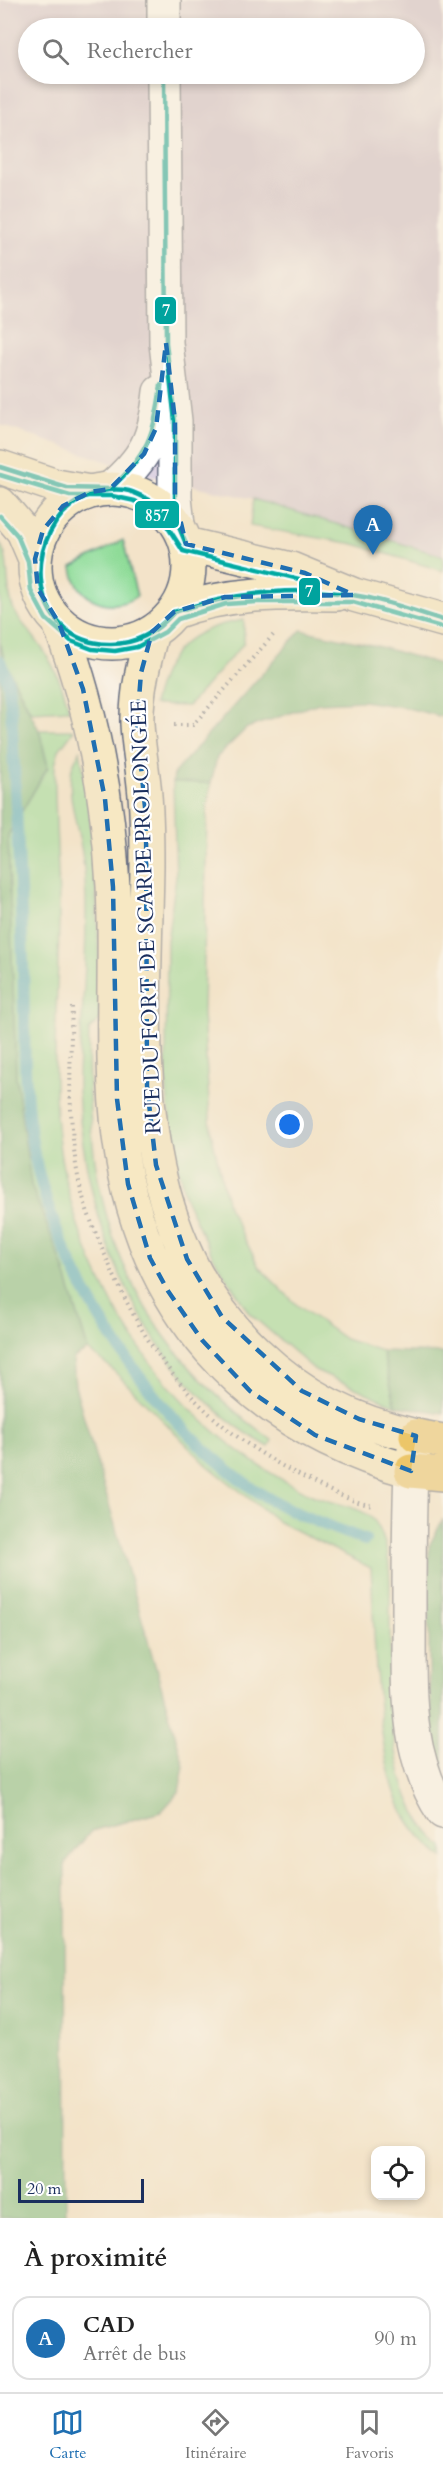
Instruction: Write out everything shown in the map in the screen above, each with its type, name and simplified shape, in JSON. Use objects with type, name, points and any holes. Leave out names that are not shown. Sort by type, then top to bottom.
[{"type":"main road","points":[[0,467],[56,486],[129,491],[148,498],[165,510],[182,535],[189,574],[184,594],[163,622]]},
{"type":"main road","points":[[35,559],[43,530],[56,513],[71,500],[100,490]]},
{"type":"main road","points":[[0,504],[23,531],[35,559],[38,589],[46,607],[59,623],[75,635],[104,644],[124,643],[197,603],[236,596],[354,595]]},
{"type":"main road","points":[[182,535],[298,571],[354,595],[443,620]]},
{"type":"main road","name":"RUE DU FORT DE SCARPE PROLONGÉE","points":[[59,623],[83,689],[105,799],[113,887],[119,1136],[135,1214],[150,1258],[185,1319],[250,1391],[315,1435],[343,1449],[427,1472],[429,1438],[385,1429],[330,1407],[302,1391],[274,1370],[222,1317],[187,1259],[176,1232],[156,1165],[147,1086],[146,818],[137,724],[141,673],[163,622]]},
{"type":"street","points":[[164,0],[164,18]]},
{"type":"street","points":[[164,84],[166,343],[175,421],[175,487],[182,535]]},
{"type":"street","points":[[100,490],[135,467],[152,438],[156,428],[166,343]]},
{"type":"street","name":"RUE DU FORT DE SCARPE PROLONGÉE","points":[[427,1472],[409,1513],[411,1718],[422,1770],[443,1812]]},
{"type":"path","points":[[137,724],[193,725],[276,633],[286,628]]},
{"type":"highlighted area","points":[[166,343],[175,421],[175,498],[186,544],[305,573],[354,595],[225,597],[174,612],[152,632],[141,673],[137,724],[146,818],[147,1086],[156,1165],[187,1259],[222,1317],[302,1391],[359,1419],[416,1436],[411,1471],[315,1435],[250,1391],[202,1340],[168,1291],[150,1258],[128,1184],[117,1099],[113,887],[105,799],[83,689],[59,623],[38,589],[35,559],[43,530],[63,506],[90,492],[110,489],[144,454],[156,428]]},
{"type":"shaded area","points":[[0,0],[443,0],[443,556],[253,499],[149,476],[0,425]]},
{"type":"green space","points":[[253,499],[443,556],[443,571],[354,544],[250,526]]},
{"type":"green space","points":[[123,540],[137,596],[127,602],[116,604],[96,601],[80,588],[72,567]]},
{"type":"green space","points":[[0,543],[6,559],[9,593],[14,610],[52,665],[64,691],[69,710],[31,712],[5,662],[0,643]]},
{"type":"green space","points":[[244,620],[244,643],[188,706],[153,705],[165,670],[182,645],[208,629]]},
{"type":"green space","points":[[301,630],[377,646],[443,665],[443,717],[403,707],[363,701],[319,703],[247,728],[217,757],[211,783],[173,782],[174,773]]},
{"type":"green space","points":[[0,643],[5,662],[39,730],[48,767],[8,835],[16,1077],[31,1185],[64,1269],[88,1350],[73,1358],[75,1386],[184,1766],[179,1792],[161,1812],[91,1831],[65,1863],[66,2218],[0,2218]]},
{"type":"green space","points":[[39,730],[74,730],[59,750],[55,765],[59,914],[55,1089],[61,1157],[70,1199],[84,1241],[101,1282],[146,1357],[204,1422],[241,1453],[269,1472],[320,1498],[358,1510],[373,1519],[378,1526],[386,1546],[389,1568],[391,1705],[400,1769],[409,1799],[423,1825],[443,1847],[443,1858],[414,1829],[395,1794],[382,1732],[378,1697],[371,1568],[279,1522],[207,1465],[110,1367],[88,1350],[64,1269],[31,1185],[16,1077],[8,835],[48,767]]},
{"type":"green space","points":[[80,751],[93,851],[101,1018],[89,1030],[89,1094],[94,1154],[105,1210],[122,1262],[147,1310],[180,1356],[221,1399],[272,1440],[269,1447],[225,1417],[188,1381],[155,1340],[129,1294],[108,1245],[93,1193],[83,1142],[78,1090],[85,972],[86,897],[83,860],[70,789],[73,766]]},
{"type":"green space","points":[[173,782],[211,783],[207,808],[203,1014],[211,1132],[228,1206],[259,1267],[297,1305],[345,1339],[382,1351],[396,1406],[315,1370],[249,1313],[212,1255],[186,1200],[172,1142],[166,1082],[167,941],[176,877]]},
{"type":"green space","points":[[382,1351],[443,1353],[443,1413],[396,1406]]},
{"type":"green space","points":[[443,1519],[443,1771],[432,1730],[429,1688],[429,1546]]},
{"type":"waterway","points":[[0,661],[8,682],[11,705],[29,1125],[45,1196],[62,1243],[85,1291],[111,1336],[175,1419],[211,1455],[249,1486],[276,1503],[365,1540]]},
{"type":"transit line","name":"7","points":[[164,84],[166,343],[175,421],[175,498],[178,525],[186,544]]},
{"type":"transit line","name":"7","points":[[110,489],[133,466],[147,443],[156,417],[161,385]]},
{"type":"transit line","name":"7","points":[[0,467],[67,488],[110,489]]},
{"type":"transit line","name":"857","points":[[0,475],[70,496],[112,496],[135,501],[162,518],[183,551],[299,579]]},
{"type":"transit line","name":"7","points":[[158,504],[124,490],[108,490],[89,495],[66,511],[50,532],[42,556],[41,582],[48,606],[62,626],[83,639],[111,644],[130,642],[154,630],[174,612]]},
{"type":"transit line","name":"857","points":[[0,516],[17,535],[28,561],[31,591],[46,619],[71,641],[92,649],[115,651],[137,647],[165,632],[178,619],[226,604],[257,602],[353,602],[441,627]]},
{"type":"transit line","name":"7","points":[[174,612],[244,595],[317,591],[374,599],[443,620]]},
{"type":"place","name":"CAD","points":[[373,555]]}]
